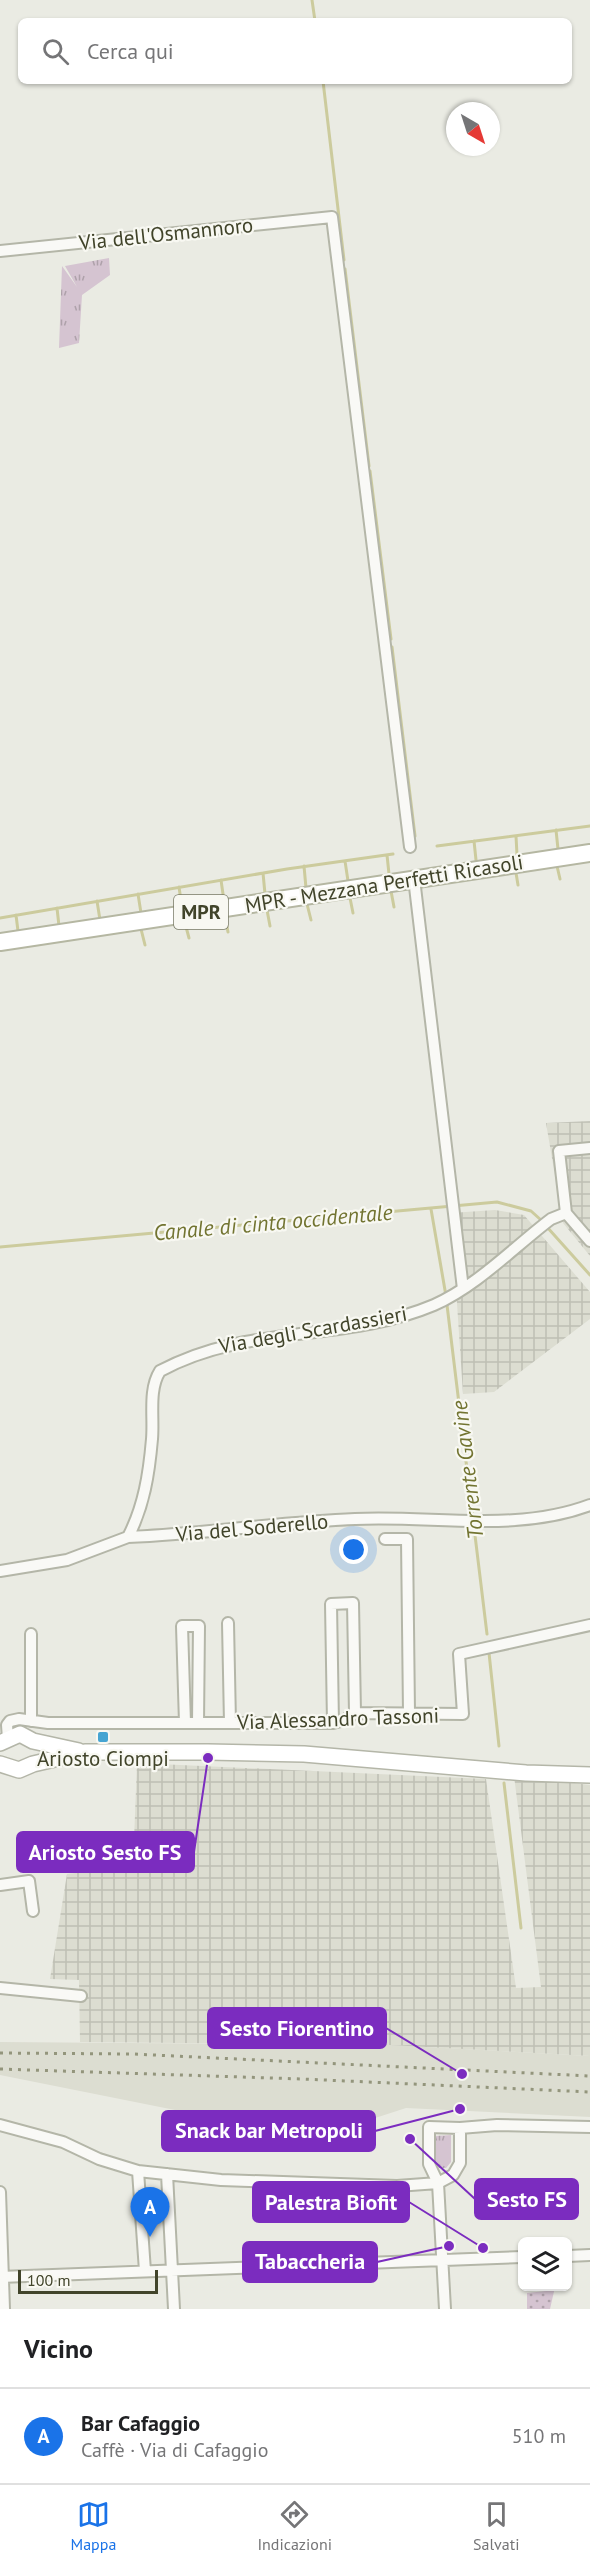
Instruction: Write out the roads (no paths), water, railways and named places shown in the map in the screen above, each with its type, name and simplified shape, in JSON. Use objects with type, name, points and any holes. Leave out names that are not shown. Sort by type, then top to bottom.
[{"type":"main road","name":"MPR - Mezzana Perfetti Ricasoli","points":[[0,942],[408,884],[431,876],[590,853]]},
{"type":"street","name":"Via dell'Osmannoro","points":[[0,251],[332,217],[410,848]]},
{"type":"street","points":[[408,884],[463,1289]]},
{"type":"street","points":[[590,1148],[559,1151],[566,1213],[590,1241]]},
{"type":"street","name":"Via degli Scardassieri","points":[[128,1537],[144,1499],[152,1438],[153,1388],[160,1371],[196,1353],[244,1340],[290,1333],[323,1332],[396,1318],[433,1305],[463,1289],[551,1219],[566,1213]]},
{"type":"street","name":"Via del Soderello","points":[[128,1537],[226,1531],[358,1518],[511,1522],[590,1504]]},
{"type":"street","points":[[0,1571],[67,1560],[128,1537]]},
{"type":"street","points":[[385,1539],[407,1539],[409,1713]]},
{"type":"street","points":[[333,1723],[331,1604],[353,1603],[355,1713]]},
{"type":"street","points":[[228,1623],[230,1723]]},
{"type":"street","name":"Via Alessandro Tassoni","points":[[5,1740],[7,1725],[10,1721],[333,1723],[345,1720],[355,1713],[463,1714],[459,1654],[590,1625]]},
{"type":"street","points":[[185,1723],[182,1626],[199,1626],[198,1723]]},
{"type":"street","points":[[31,1634],[31,1721]]},
{"type":"street","points":[[85,1752],[33,1764],[20,1770],[4,1765],[1,1750],[5,1740],[20,1734],[33,1741],[85,1752],[258,1753],[527,1763],[590,1768]]},
{"type":"street","points":[[33,1741],[37,1754],[33,1764]]},
{"type":"street","points":[[372,1759],[515,1772],[590,1775]]},
{"type":"street","points":[[0,1885],[29,1881],[33,1911]]},
{"type":"street","points":[[0,1988],[81,1996]]},
{"type":"street","points":[[0,2125],[63,2142],[99,2159],[138,2171],[221,2180],[386,2186],[438,2183],[453,2175],[457,2169],[460,2128]]},
{"type":"street","points":[[445,2309],[438,2183],[429,2164],[429,2127],[590,2127]]},
{"type":"street","points":[[138,2171],[145,2271]]},
{"type":"street","points":[[167,2174],[174,2309]]},
{"type":"street","points":[[0,2192],[4,2309]]},
{"type":"street","points":[[572,2256],[590,2255]]},
{"type":"street","points":[[2,2277],[518,2257]]},
{"type":"waterway","points":[[312,0],[315,18]]},
{"type":"waterway","points":[[323,84],[344,260]]},
{"type":"waterway","points":[[345,269],[369,466]]},
{"type":"waterway","points":[[370,471],[391,639]]},
{"type":"waterway","points":[[392,647],[415,836]]},
{"type":"waterway","points":[[437,846],[590,826]]},
{"type":"waterway","points":[[556,830],[558,849]]},
{"type":"waterway","points":[[516,836],[517,855]]},
{"type":"waterway","points":[[474,841],[476,860]]},
{"type":"waterway","points":[[0,918],[287,869],[393,854]]},
{"type":"waterway","points":[[387,855],[389,874]]},
{"type":"waterway","points":[[345,861],[348,881]]},
{"type":"waterway","points":[[304,866],[306,888]]},
{"type":"waterway","points":[[557,866],[560,879]]},
{"type":"waterway","points":[[263,873],[265,894]]},
{"type":"waterway","points":[[516,873],[518,885]]},
{"type":"waterway","points":[[221,880],[224,901]]},
{"type":"waterway","points":[[179,887],[182,907]]},
{"type":"waterway","points":[[391,891],[394,907]]},
{"type":"waterway","points":[[138,894],[141,913]]},
{"type":"waterway","points":[[350,898],[353,913]]},
{"type":"waterway","points":[[97,901],[100,920]]},
{"type":"waterway","points":[[307,904],[311,920]]},
{"type":"waterway","points":[[57,908],[59,926]]},
{"type":"waterway","points":[[267,910],[270,926]]},
{"type":"waterway","points":[[16,915],[18,931]]},
{"type":"waterway","points":[[225,916],[228,932]]},
{"type":"waterway","points":[[185,923],[189,938]]},
{"type":"waterway","points":[[141,929],[145,945]]},
{"type":"waterway","name":"Canale di cinta occidentale","points":[[0,1247],[497,1202],[531,1211],[541,1220]]},
{"type":"waterway","name":"Torrente Gavine","points":[[431,1209],[446,1296]]},
{"type":"waterway","name":"Canale di cinta occidentale","points":[[547,1227],[590,1275]]},
{"type":"waterway","name":"Torrente Gavine","points":[[447,1305],[487,1634]]},
{"type":"waterway","name":"Torrente Gavine","points":[[489,1653],[499,1746]]},
{"type":"waterway","name":"Torrente Gavine","points":[[504,1783],[521,1928]]},
{"type":"railway","points":[[0,2053],[133,2054],[590,2076]]},
{"type":"railway","points":[[0,2069],[590,2092]]},
{"type":"place","name":"Ariosto Ciompi","points":[[103,1737]]},
{"type":"place","name":"Ariosto Sesto FS","points":[[208,1758]]},
{"type":"place","name":"Sesto Fiorentino","points":[[462,2074]]},
{"type":"place","name":"Snack bar Metropoli","points":[[460,2109]]},
{"type":"place","name":"Sesto FS","points":[[410,2139]]},
{"type":"place","name":"Bar Cafaggio","points":[[150,2237]]},
{"type":"place","name":"Tabaccheria","points":[[449,2246]]},
{"type":"place","name":"Palestra Biofit","points":[[483,2248]]}]
